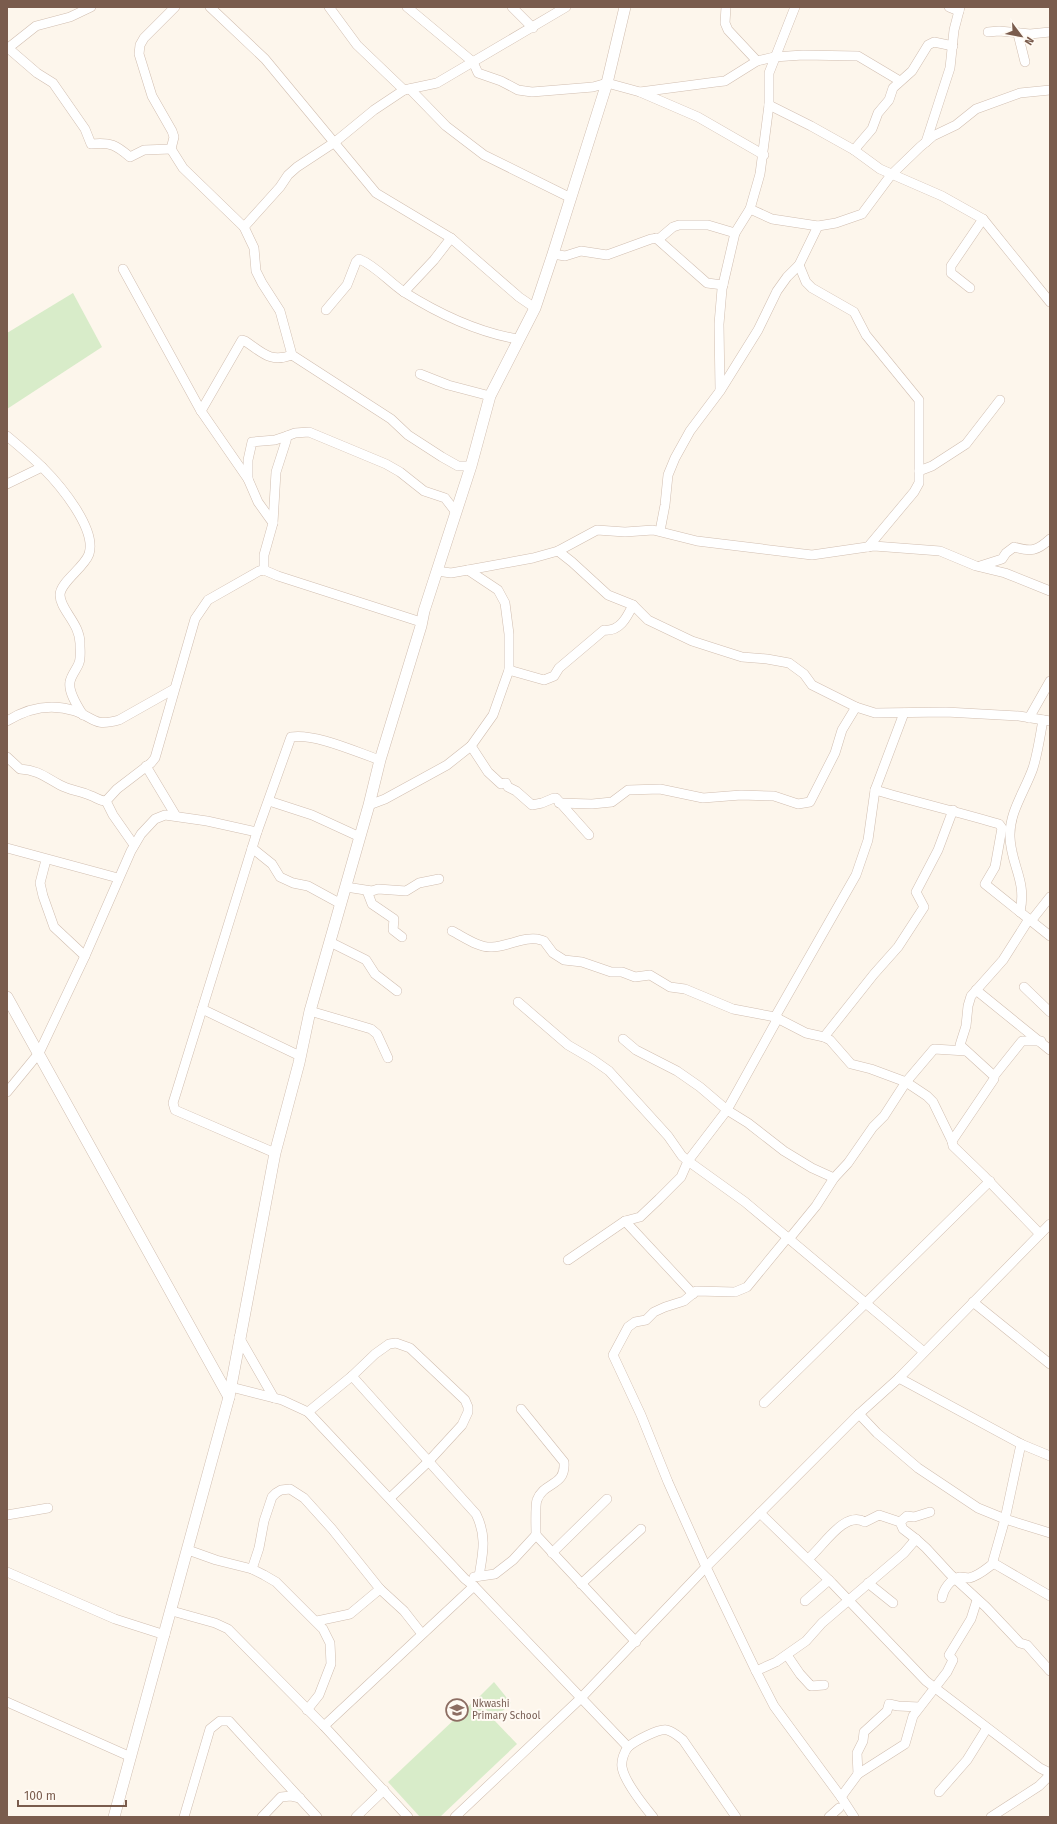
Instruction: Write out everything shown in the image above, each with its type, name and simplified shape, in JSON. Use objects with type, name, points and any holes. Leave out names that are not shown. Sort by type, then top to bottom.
[{"type":"street","points":[[91,7],[70,17],[36,26],[7,48],[32,69],[53,83],[84,129],[91,144],[105,142],[116,146],[130,157],[144,150],[171,149]]},
{"type":"street","points":[[176,7],[144,38],[140,45],[138,54],[152,96],[172,131],[174,137],[171,149],[182,168],[244,227],[254,248],[256,271],[280,311],[292,355],[391,419],[408,435],[442,457],[458,466],[471,466]]},
{"type":"street","points":[[210,7],[265,59],[376,193],[451,238],[519,297],[535,308]]},
{"type":"street","points":[[329,7],[357,45],[446,126],[484,155],[571,198]]},
{"type":"street","points":[[407,7],[472,62],[478,73],[501,81],[518,90],[532,92],[593,87],[607,83],[640,92],[698,117],[764,155]]},
{"type":"street","points":[[512,7],[532,28]]},
{"type":"street","points":[[244,227],[280,187],[288,175],[297,167],[335,142],[374,110],[407,90],[437,83],[566,7]]},
{"type":"street","points":[[114,1817],[172,1611],[230,1392],[239,1337],[275,1153],[310,1011],[369,805],[380,760],[455,511],[471,466],[490,396],[535,308],[607,83],[625,7]]},
{"type":"street","points":[[726,7],[725,23],[728,30],[757,61]]},
{"type":"street","points":[[720,391],[719,324],[723,285],[735,233],[750,209],[760,174],[764,155],[769,105],[768,80],[774,57],[795,7]]},
{"type":"street","points":[[926,142],[950,68],[954,30],[960,9],[949,7]]},
{"type":"street","points":[[988,32],[999,31],[1030,34],[1050,32]]},
{"type":"street","points":[[1018,34],[1025,62]]},
{"type":"street","points":[[854,150],[872,129],[878,113],[885,106],[893,88],[912,71],[930,43],[953,46]]},
{"type":"street","points":[[640,92],[725,81],[757,61],[774,57],[803,55],[838,57],[852,55],[858,56],[900,81]]},
{"type":"street","points":[[750,209],[772,219],[818,226],[836,223],[862,214],[891,175],[933,136],[956,125],[976,109],[1020,93],[1050,90]]},
{"type":"street","points":[[769,105],[812,126],[854,150],[891,175],[942,196],[983,219],[1050,302]]},
{"type":"street","points":[[970,288],[951,273],[951,266],[983,219]]},
{"type":"street","points":[[553,254],[565,256],[581,250],[607,255],[656,238],[660,238],[673,227],[679,225],[708,226],[735,233]]},
{"type":"street","points":[[660,531],[668,475],[675,458],[690,431],[720,391],[758,330],[778,290],[787,277],[799,265],[818,226]]},
{"type":"street","points":[[404,292],[434,260],[451,238]]},
{"type":"street","points":[[656,238],[707,283],[723,285]]},
{"type":"street","points":[[326,310],[347,285],[356,262],[360,259],[404,292],[455,319],[498,336],[518,339]]},
{"type":"street","points":[[799,265],[806,282],[812,288],[854,312],[866,335],[919,400],[919,483],[914,492],[868,547]]},
{"type":"street","points":[[123,269],[201,411],[248,479],[258,502],[273,523]]},
{"type":"street","points":[[201,411],[242,340],[245,340],[272,358],[281,359],[292,355]]},
{"type":"street","points":[[420,374],[448,385],[490,396]]},
{"type":"street","points":[[919,471],[932,466],[966,444],[1000,400]]},
{"type":"street","points":[[248,479],[248,460],[252,442],[275,440],[295,433],[309,432],[386,464],[400,472],[424,491],[445,498],[455,511]]},
{"type":"street","points":[[7,436],[42,467],[56,482],[85,525],[90,538],[89,554],[79,569],[61,589],[60,594],[60,600],[77,627],[80,642],[79,662],[69,683],[71,692],[83,715]]},
{"type":"street","points":[[264,570],[264,555],[273,523],[276,472],[288,436]]},
{"type":"street","points":[[7,484],[42,467]]},
{"type":"street","points":[[437,571],[450,573],[533,558],[558,551],[597,530],[625,532],[660,531],[697,540],[812,555],[874,546],[940,551],[976,566],[1005,573],[1050,591]]},
{"type":"street","points":[[976,566],[1002,559],[1006,553],[1014,547],[1028,551],[1037,549],[1050,539]]},
{"type":"street","points":[[558,551],[608,595],[632,605],[648,620],[692,641],[742,657],[766,659],[789,664],[804,674],[812,685],[856,707],[876,712],[946,712],[1046,720],[1032,768],[1015,806],[1010,837],[1022,886],[1023,900],[1020,912]]},
{"type":"street","points":[[7,757],[20,769],[45,775],[60,785],[90,795],[100,801],[106,801],[117,789],[155,758],[194,619],[201,608],[208,600],[259,571],[264,570],[278,576],[421,622]]},
{"type":"street","points":[[369,805],[385,799],[447,765],[471,746],[493,715],[509,670],[509,634],[505,603],[498,590],[468,570]]},
{"type":"street","points":[[509,670],[544,680],[554,676],[559,668],[604,630],[617,628],[627,618],[632,605]]},
{"type":"street","points":[[1029,718],[1050,680]]},
{"type":"street","points":[[7,721],[43,706],[58,707],[76,712],[97,722],[109,723],[119,720],[174,689]]},
{"type":"street","points":[[559,802],[592,804],[612,802],[628,790],[660,789],[703,798],[741,794],[774,796],[798,804],[810,802],[835,753],[842,730],[856,707]]},
{"type":"street","points":[[568,1260],[625,1221],[640,1216],[659,1199],[681,1177],[688,1161],[727,1110],[776,1017],[856,875],[868,840],[876,790],[904,713]]},
{"type":"street","points":[[275,1153],[175,1110],[173,1107],[257,832],[291,737],[300,736],[317,739],[380,760]]},
{"type":"street","points":[[471,746],[488,772],[500,784],[506,783],[508,788],[516,791],[529,804],[532,805],[542,804],[554,798],[589,836]]},
{"type":"street","points":[[146,766],[176,816]]},
{"type":"street","points":[[876,790],[917,802],[953,810],[1002,826],[995,867],[984,884],[1050,936]]},
{"type":"street","points":[[106,801],[134,845]]},
{"type":"street","points":[[269,801],[312,815],[360,837]]},
{"type":"street","points":[[824,1037],[874,974],[898,947],[924,907],[916,892],[938,850],[953,810]]},
{"type":"street","points":[[7,1092],[39,1053],[85,956],[118,878],[134,845],[141,834],[155,819],[165,815],[176,816],[257,832]]},
{"type":"street","points":[[7,848],[46,860],[118,878]]},
{"type":"street","points":[[252,848],[272,864],[280,877],[293,883],[308,886],[341,904]]},
{"type":"street","points":[[46,860],[40,883],[54,927],[85,956]]},
{"type":"street","points":[[346,887],[367,890],[383,889],[406,891],[419,883],[439,879]]},
{"type":"street","points":[[367,890],[372,904],[394,919],[393,930],[402,937]]},
{"type":"street","points":[[994,1076],[961,1047],[960,1043],[966,1026],[968,1006],[971,996],[1003,960],[1030,920],[1050,897]]},
{"type":"street","points":[[452,931],[483,946],[493,947],[538,939],[544,941],[553,953],[564,960],[582,962],[611,972],[622,972],[635,977],[650,975],[670,987],[684,989],[733,1009],[776,1017],[806,1033],[830,1040],[852,1064],[871,1068],[906,1082],[933,1102],[953,1146],[990,1181],[1040,1234]]},
{"type":"street","points":[[330,942],[366,960],[375,974],[397,992]]},
{"type":"street","points":[[1024,987],[1050,1012]]},
{"type":"street","points":[[976,990],[1050,1050]]},
{"type":"street","points":[[7,997],[230,1392]]},
{"type":"street","points":[[518,1002],[568,1045],[609,1071],[668,1136],[682,1156],[745,1202],[867,1302],[924,1352]]},
{"type":"street","points":[[202,1009],[300,1056]]},
{"type":"street","points":[[310,1011],[371,1028],[377,1034],[388,1058]]},
{"type":"street","points":[[623,1039],[636,1050],[677,1071],[700,1087],[727,1110],[748,1123],[784,1151],[812,1168],[834,1178]]},
{"type":"street","points":[[952,1141],[992,1083],[994,1076],[1022,1042],[1039,1041],[1050,1043]]},
{"type":"street","points":[[854,1817],[774,1706],[756,1672],[706,1567],[668,1482],[641,1415],[613,1355],[628,1327],[635,1322],[646,1320],[654,1312],[684,1301],[700,1290],[735,1292],[747,1287],[816,1206],[834,1178],[848,1163],[859,1146],[884,1116],[906,1082],[934,1049],[966,1051]]},
{"type":"street","points":[[764,1403],[990,1181]]},
{"type":"street","points":[[625,1221],[693,1294]]},
{"type":"street","points":[[457,1817],[580,1699],[706,1567],[859,1414],[899,1378],[1050,1224]]},
{"type":"street","points":[[973,1302],[1050,1364]]},
{"type":"street","points":[[239,1337],[274,1398]]},
{"type":"street","points":[[308,1412],[352,1376],[375,1354],[388,1344],[396,1343],[410,1348],[465,1400],[468,1407],[467,1416],[462,1425],[428,1462],[390,1498]]},
{"type":"street","points":[[352,1376],[476,1514],[482,1525],[484,1537],[483,1556],[479,1576]]},
{"type":"street","points":[[899,1378],[1021,1444],[1050,1456]]},
{"type":"street","points":[[230,1392],[274,1398],[295,1405],[308,1412],[465,1579],[474,1586],[580,1699],[628,1747]]},
{"type":"street","points":[[521,1409],[564,1462],[565,1470],[562,1477],[540,1494],[535,1502],[536,1535],[636,1642]]},
{"type":"street","points":[[859,1414],[877,1433],[918,1468],[978,1508],[1005,1519],[1050,1533]]},
{"type":"street","points":[[994,1563],[1021,1444]]},
{"type":"street","points":[[252,1569],[259,1548],[264,1521],[272,1497],[281,1490],[290,1489],[304,1498],[332,1529],[380,1589],[404,1611],[422,1634]]},
{"type":"street","points":[[552,1553],[607,1500]]},
{"type":"street","points":[[7,1516],[48,1508]]},
{"type":"street","points":[[900,1522],[907,1516],[914,1517],[930,1512]]},
{"type":"street","points":[[760,1513],[829,1580],[904,1659],[934,1688],[1050,1774],[1039,1786],[991,1817]]},
{"type":"street","points":[[808,1559],[817,1552],[838,1528],[851,1519],[859,1519],[865,1522],[879,1515],[900,1522],[903,1529],[926,1548],[1020,1643],[1028,1645],[1050,1671]]},
{"type":"street","points":[[581,1584],[641,1529]]},
{"type":"street","points":[[465,1579],[495,1574],[513,1560],[536,1535]]},
{"type":"street","points":[[756,1672],[787,1655],[806,1641],[815,1633],[822,1623],[904,1553],[916,1539]]},
{"type":"street","points":[[188,1550],[216,1560],[252,1569],[276,1582],[317,1621],[323,1629],[330,1643],[331,1664],[319,1695],[307,1710]]},
{"type":"street","points":[[942,1598],[943,1591],[955,1579],[959,1577],[969,1578],[980,1573],[994,1563]]},
{"type":"street","points":[[994,1563],[1050,1596]]},
{"type":"street","points":[[7,1572],[115,1619],[165,1636]]},
{"type":"street","points":[[805,1601],[829,1580]]},
{"type":"street","points":[[868,1583],[894,1603]]},
{"type":"street","points":[[324,1726],[474,1586]]},
{"type":"street","points":[[317,1621],[350,1614],[380,1589]]},
{"type":"street","points":[[841,1797],[858,1774],[905,1744],[913,1716],[947,1672],[953,1660],[949,1655],[971,1619],[977,1600]]},
{"type":"street","points":[[172,1611],[215,1623],[228,1630],[246,1646],[324,1726],[408,1817]]},
{"type":"street","points":[[787,1655],[800,1674],[811,1686],[824,1685]]},
{"type":"street","points":[[7,1702],[131,1757]]},
{"type":"street","points":[[858,1774],[857,1753],[863,1741],[864,1732],[887,1711],[889,1704],[919,1707]]},
{"type":"street","points":[[184,1817],[210,1729],[220,1721],[229,1721],[317,1817]]},
{"type":"street","points":[[939,1792],[966,1760],[987,1728]]},
{"type":"street","points":[[648,1815],[624,1774],[622,1765],[623,1756],[628,1747],[657,1730],[666,1730],[675,1733],[683,1740],[736,1817]]},
{"type":"street","points":[[356,1817],[384,1790]]},
{"type":"street","points":[[262,1817],[280,1797],[291,1796],[300,1798]]},
{"type":"street","points":[[829,1817],[839,1808]]},
{"type":"green space","points":[[73,293],[102,347],[7,409],[7,333]]},
{"type":"green space","points":[[494,1682],[511,1703],[494,1719],[477,1699]]},
{"type":"green space","points":[[475,1700],[517,1744],[440,1817],[420,1817],[388,1782]]},
{"type":"place","name":"Nkwashi Primary School","points":[[457,1710]]}]
